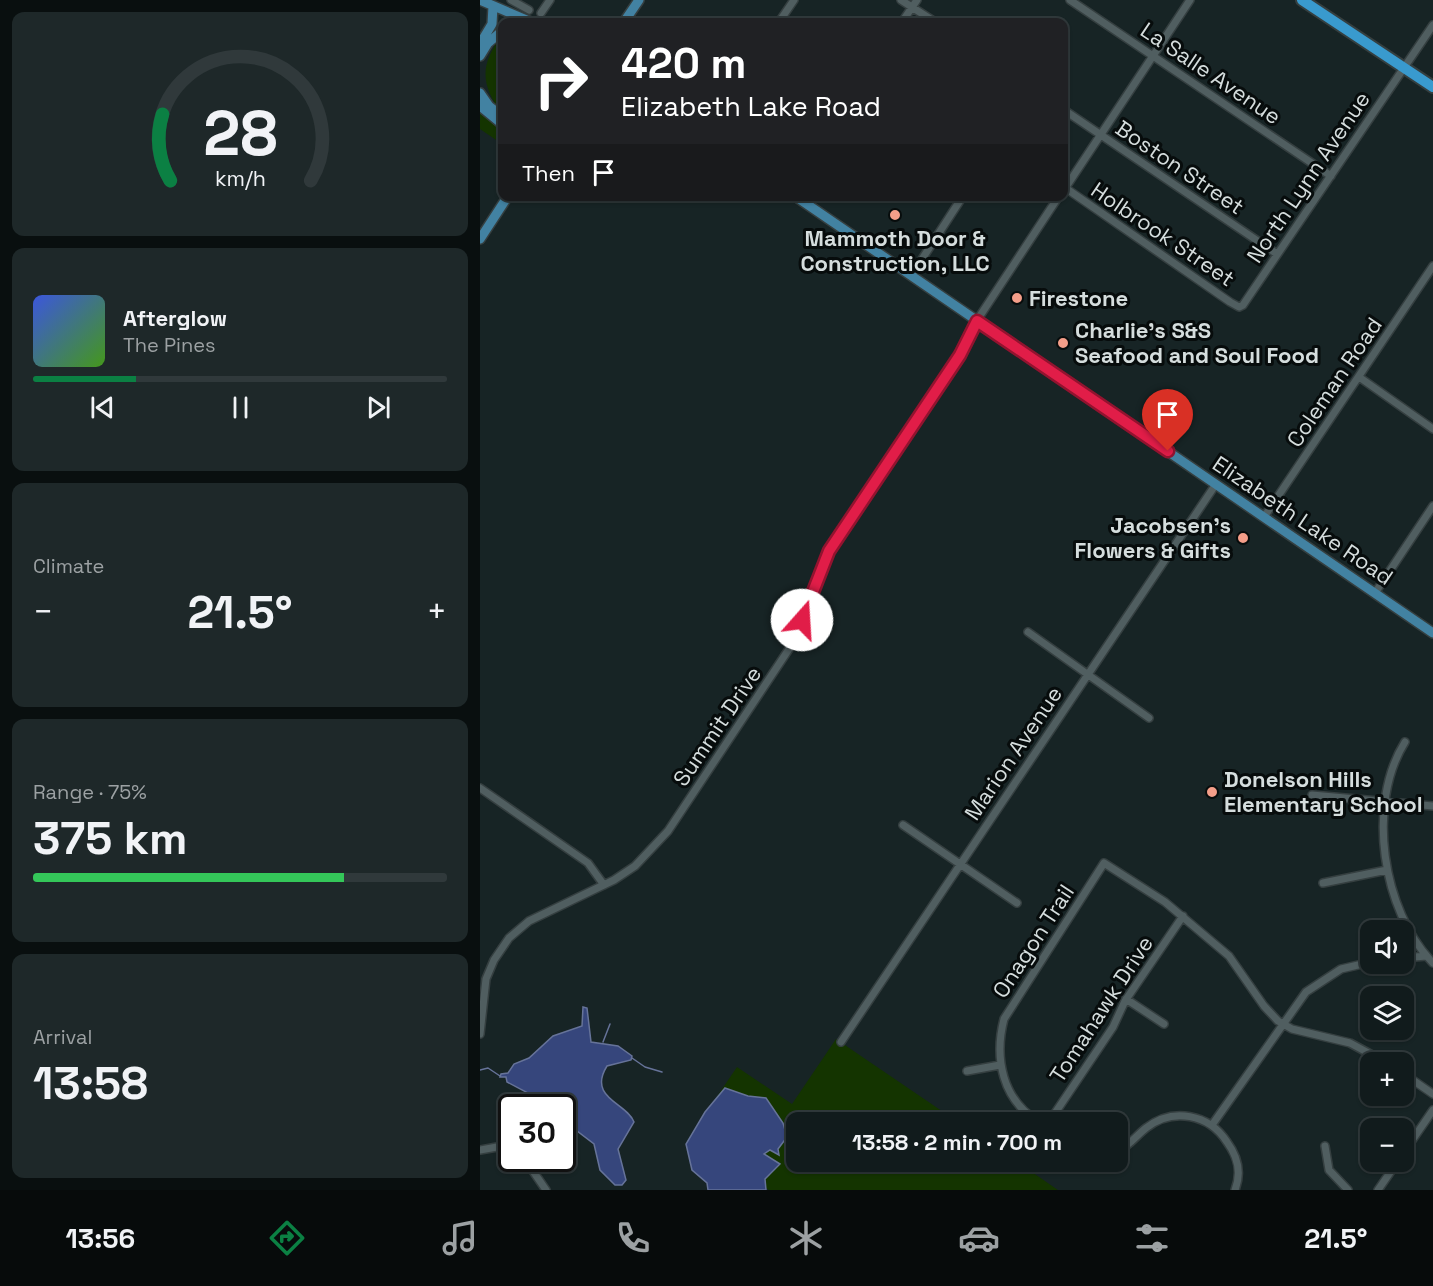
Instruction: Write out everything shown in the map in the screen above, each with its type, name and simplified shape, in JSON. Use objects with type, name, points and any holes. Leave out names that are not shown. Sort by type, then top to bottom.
[{"type":"highway","points":[[1302,0],[1433,87]]},
{"type":"main road","points":[[480,0],[513,18]]},
{"type":"main road","points":[[627,18],[639,0]]},
{"type":"main road","points":[[480,44],[492,24],[493,6]]},
{"type":"main road","points":[[480,56],[488,43],[498,34]]},
{"type":"main road","points":[[480,93],[489,106],[498,113]]},
{"type":"main road","points":[[480,106],[498,121]]},
{"type":"main road","points":[[480,239],[505,201]]},
{"type":"main road","name":"Elizabeth Lake Road","points":[[802,201],[1432,630]]},
{"type":"street","points":[[511,0],[529,10]]},
{"type":"street","points":[[542,13],[550,0]]},
{"type":"street","points":[[782,18],[794,0]]},
{"type":"street","points":[[901,0],[929,18]]},
{"type":"street","points":[[905,18],[917,0]]},
{"type":"street","name":"La Salle Avenue","points":[[1070,0],[1331,176]]},
{"type":"street","points":[[1068,183],[1190,0]]},
{"type":"street","name":"North Lynn Avenue","points":[[1243,305],[1433,25]]},
{"type":"street","name":"Boston Street","points":[[1068,113],[1277,254]]},
{"type":"street","name":"Holbrook Street","points":[[1068,192],[1230,302],[1239,307],[1243,305]]},
{"type":"street","points":[[911,276],[960,201]]},
{"type":"street","name":"Summit Drive","points":[[480,1034],[484,987],[501,947],[529,921],[604,885],[635,866],[668,831],[795,640],[829,551],[960,355],[977,321],[1056,201]]},
{"type":"street","name":"Coleman Road","points":[[1264,517],[1433,266]]},
{"type":"street","points":[[1359,377],[1433,429]]},
{"type":"street","name":"Marion Avenue","points":[[841,1042],[1216,484]]},
{"type":"street","points":[[1375,593],[1433,506]]},
{"type":"street","points":[[1028,632],[1149,718]]},
{"type":"street","points":[[1404,742],[1388,776],[1385,802],[1387,870],[1402,913],[1426,956],[1433,963]]},
{"type":"street","points":[[480,788],[588,863],[604,885]]},
{"type":"street","points":[[1312,795],[1433,806]]},
{"type":"street","points":[[903,825],[1017,903]]},
{"type":"street","name":"Onagon Trail","points":[[1027,1112],[1018,1104],[1004,1079],[1000,1065],[998,1046],[1004,1019],[1104,863],[1183,916]]},
{"type":"street","points":[[1323,883],[1387,870]]},
{"type":"street","points":[[1183,916],[1229,956],[1264,1006],[1282,1023],[1306,1033],[1350,1043],[1367,1052]]},
{"type":"street","name":"Tomahawk Drive","points":[[1056,1112],[1113,1027],[1126,999],[1183,916]]},
{"type":"street","points":[[1414,957],[1426,956]]},
{"type":"street","points":[[1212,1125],[1306,992],[1341,969],[1360,965]]},
{"type":"street","points":[[1126,999],[1164,1024]]},
{"type":"street","points":[[967,1071],[1000,1065]]},
{"type":"street","points":[[1414,1081],[1433,1094]]},
{"type":"street","points":[[1414,1138],[1433,1110]]},
{"type":"street","points":[[1128,1143],[1160,1119],[1181,1115],[1200,1119],[1212,1125],[1234,1153],[1239,1174],[1236,1190]]},
{"type":"street","points":[[1325,1146],[1329,1170],[1348,1190]]},
{"type":"street","points":[[480,1150],[498,1147]]},
{"type":"street","points":[[534,1172],[546,1190]]},
{"type":"street","points":[[1378,1190],[1390,1172]]},
{"type":"green space","points":[[498,41],[498,108],[490,93],[486,74],[487,65]]},
{"type":"green space","points":[[480,109],[498,124],[498,141],[480,129]]},
{"type":"green space","points":[[836,1039],[943,1112],[786,1112],[786,1172],[1032,1172],[1058,1190],[769,1190],[690,1136],[737,1067],[792,1104]]},
{"type":"water","points":[[583,1007],[587,1008],[591,1042],[618,1046],[632,1056],[631,1060],[607,1066],[602,1077],[605,1093],[630,1115],[634,1122],[618,1149],[626,1180],[622,1185],[615,1185],[600,1170],[594,1144],[576,1130],[576,1094],[530,1094],[507,1082],[506,1077],[500,1077],[501,1074],[508,1073],[514,1064],[529,1058],[553,1036],[582,1026]]},
{"type":"water","points":[[725,1088],[748,1096],[766,1098],[783,1123],[786,1138],[778,1149],[779,1155],[770,1150],[764,1154],[780,1164],[765,1179],[766,1190],[708,1190],[707,1183],[692,1170],[686,1144],[705,1112]]},
{"type":"waterway","points":[[603,1042],[610,1024]]},
{"type":"waterway","points":[[632,1058],[645,1067],[662,1072]]},
{"type":"waterway","points":[[480,1070],[488,1068],[500,1076]]},
{"type":"place","name":"Mammoth Door & Construction, LLC","points":[[895,215]]},
{"type":"place","name":"Firestone","points":[[1017,298]]},
{"type":"place","name":"Charlie's S&S Seafood and Soul Food","points":[[1063,343]]},
{"type":"place","name":"Jacobsen's Flowers & Gifts","points":[[1243,538]]},
{"type":"place","name":"Donelson Hills Elementary School","points":[[1212,792]]},
{"type":"route","points":[[802,620],[829,551],[960,355],[977,321],[1168,451]]}]
